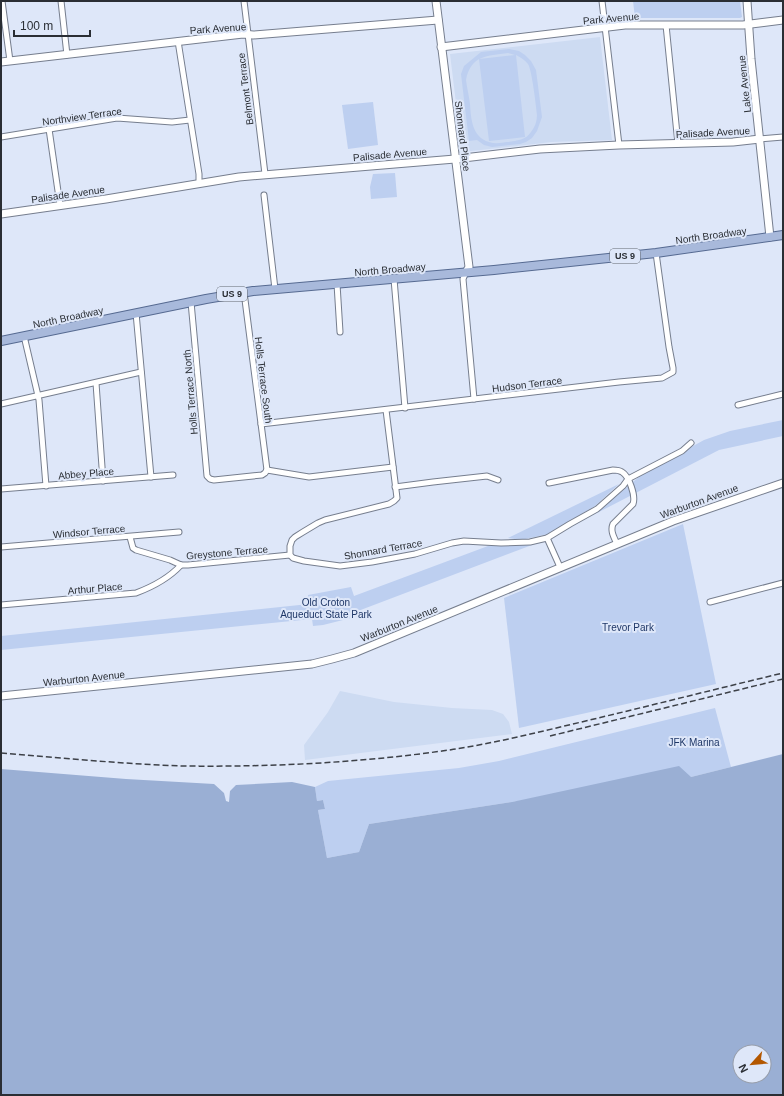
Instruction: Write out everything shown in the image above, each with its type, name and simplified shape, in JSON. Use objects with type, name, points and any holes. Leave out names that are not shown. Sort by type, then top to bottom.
[{"type":"main road","name":"North Broadway","points":[[1,341],[244,292],[656,253],[783,235]]},
{"type":"street","points":[[2,1],[10,61]]},
{"type":"street","points":[[61,1],[67,55]]},
{"type":"street","name":"Belmont Terrace","points":[[244,1],[265,174]]},
{"type":"street","name":"Shonnard Place","points":[[436,1],[469,266],[466,272]]},
{"type":"street","points":[[602,1],[619,145]]},
{"type":"street","name":"Lake Avenue","points":[[746,1],[770,237]]},
{"type":"street","name":"Park Avenue","points":[[1,62],[243,34],[253,35],[438,20]]},
{"type":"street","name":"Park Avenue","points":[[442,47],[625,25],[748,24],[783,20]]},
{"type":"street","points":[[666,25],[678,144]]},
{"type":"street","points":[[178,41],[199,174],[199,183]]},
{"type":"street","name":"Northview Terrace","points":[[1,137],[118,118],[172,122],[190,120]]},
{"type":"street","points":[[48,129],[60,205]]},
{"type":"street","name":"Palisade Avenue","points":[[1,214],[106,199],[239,176],[455,158],[540,148],[733,142],[783,136]]},
{"type":"street","points":[[264,195],[275,289]]},
{"type":"street","name":"Hudson Terrace","points":[[261,424],[662,378],[673,372],[673,368],[656,253]]},
{"type":"street","points":[[466,272],[463,279],[474,399]]},
{"type":"street","points":[[394,279],[405,408]]},
{"type":"street","points":[[336,284],[340,332]]},
{"type":"street","name":"Holls Terrace South","points":[[244,292],[267,470]]},
{"type":"street","name":"Holls Terrace North","points":[[191,302],[207,476],[214,480],[262,475],[267,470]]},
{"type":"street","points":[[136,313],[151,477]]},
{"type":"street","points":[[24,336],[39,400],[46,486]]},
{"type":"street","points":[[1,404],[141,372]]},
{"type":"street","points":[[96,383],[103,481]]},
{"type":"street","points":[[738,405],[783,394]]},
{"type":"street","points":[[290,555],[290,546],[295,537],[325,520],[389,504],[397,498],[386,410]]},
{"type":"street","points":[[560,567],[547,538],[597,509],[623,486],[628,479],[682,451],[691,443]]},
{"type":"street","points":[[267,470],[309,477],[393,467]]},
{"type":"street","points":[[549,483],[612,470],[623,472],[628,479],[635,500],[611,527],[617,544]]},
{"type":"street","name":"Abbey Place","points":[[1,489],[173,475]]},
{"type":"street","points":[[396,487],[487,476],[498,480]]},
{"type":"street","name":"Warburton Avenue","points":[[1,696],[312,664],[332,659],[354,653],[673,521],[783,483]]},
{"type":"street","name":"Windsor Terrace","points":[[1,547],[179,532]]},
{"type":"street","name":"Greystone Terrace","points":[[130,537],[133,548],[136,550],[170,560],[181,565],[290,555]]},
{"type":"street","name":"Shonnard Terrace","points":[[290,555],[293,558],[304,561],[340,566],[415,554],[464,541],[522,543],[547,538]]},
{"type":"street","name":"Arthur Place","points":[[1,605],[136,593],[146,589],[175,572],[181,565]]},
{"type":"street","points":[[710,602],[783,583]]},
{"type":"shaded area","points":[[600,37],[612,140],[552,142],[462,152],[450,54]]},
{"type":"shaded area","points":[[340,691],[394,702],[452,708],[492,710],[503,714],[509,722],[512,734],[305,760],[304,745],[328,712]]},
{"type":"shaded area","points":[[783,754],[783,1095],[1,1095],[1,769],[214,784],[224,793],[226,801],[229,802],[230,791],[236,785],[292,782],[315,787],[317,801],[323,800],[325,809],[318,810],[327,858],[359,852],[369,824],[512,802],[679,766],[691,777]]},
{"type":"green space","points":[[633,1],[740,1],[742,17],[635,18]]},
{"type":"green space","points":[[509,49],[519,51],[531,61],[536,70],[542,117],[537,131],[532,138],[520,144],[492,147],[484,145],[477,140],[469,141],[461,74],[464,66],[481,52]],"holes":[[[508,53],[515,55],[480,59],[487,56]],[[516,55],[528,64],[534,88],[537,115],[536,124],[529,135],[520,140],[494,143],[483,140],[479,136],[476,132],[471,116],[466,80],[468,72],[479,59],[489,141],[525,137]]]},
{"type":"green space","points":[[373,102],[378,145],[348,149],[342,105]]},
{"type":"green space","points":[[395,173],[397,197],[371,199],[370,187],[373,174]]},
{"type":"green space","points":[[783,420],[783,436],[719,450],[597,513],[641,475],[704,440],[730,431]]},
{"type":"green space","points":[[619,484],[595,506],[548,534],[521,540],[508,538]]},
{"type":"green space","name":"Trevor Park","points":[[683,524],[716,684],[519,728],[504,598]]},
{"type":"green space","name":"Old Croton Aqueduct State Park","points":[[532,545],[358,611],[359,616],[323,625],[313,626],[312,619],[1,650],[1,636],[309,604],[308,595],[351,587],[354,596],[488,546]]},
{"type":"green space","name":"JFK Marina","points":[[715,708],[731,767],[691,777],[369,824],[359,852],[327,858],[318,810],[325,809],[323,800],[317,801],[315,787],[328,781],[459,768],[499,761]]},
{"type":"railway","points":[[1,753],[184,766],[281,765],[378,759],[461,748],[537,733],[783,673]]},
{"type":"railway","points":[[550,736],[783,679]]}]
